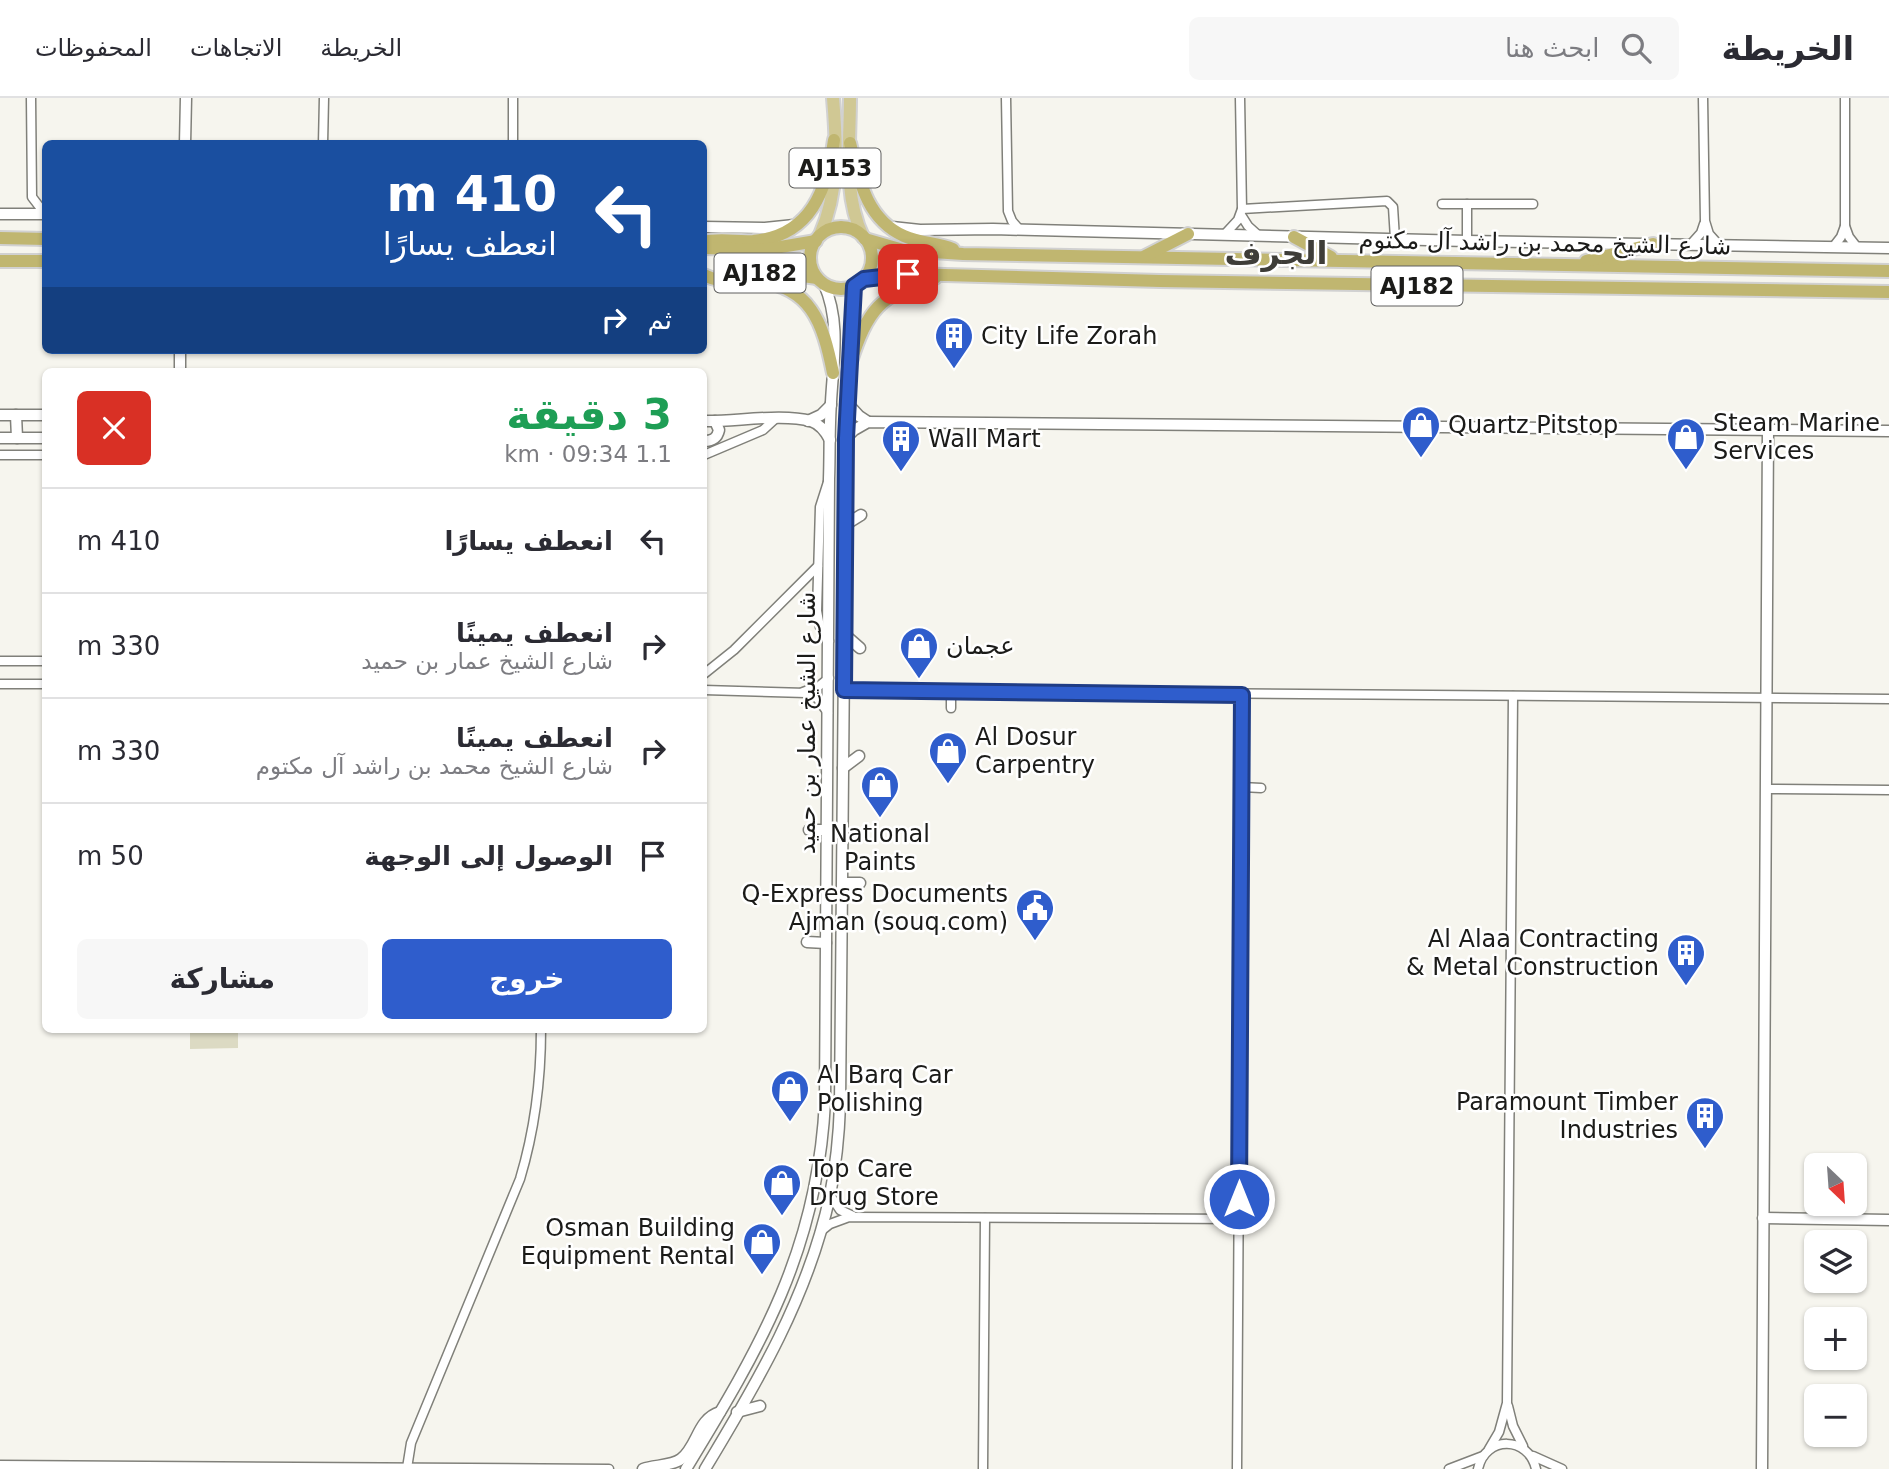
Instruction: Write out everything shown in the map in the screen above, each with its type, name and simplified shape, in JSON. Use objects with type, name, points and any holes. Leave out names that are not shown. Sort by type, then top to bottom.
[{"type":"highway","points":[[707,242],[758,240],[794,225],[809,214],[824,188],[834,140]]},
{"type":"highway","points":[[850,143],[862,191],[872,208],[889,226],[905,236],[945,246],[963,254]]},
{"type":"highway","points":[[842,227],[850,228],[864,238],[872,259],[868,273],[859,282],[839,289],[820,281],[810,259],[818,238],[834,228],[842,227]]},
{"type":"highway","points":[[1142,257],[1188,234]]},
{"type":"highway","points":[[1294,237],[1335,259]]},
{"type":"highway","points":[[0,238],[42,239]]},
{"type":"highway","name":"AJ182","points":[[707,248],[786,248],[818,238]]},
{"type":"highway","name":"شارع الشيخ محمد بن راشد آل مكتوم","points":[[864,238],[903,250],[963,254],[1889,271]]},
{"type":"highway","points":[[1576,265],[1653,244]]},
{"type":"highway","points":[[0,261],[42,261]]},
{"type":"highway","name":"AJ182","points":[[707,274],[782,273],[820,281]]},
{"type":"highway","name":"شارع الشيخ محمد بن راشد آل مكتوم","points":[[859,282],[896,274],[1238,283],[1889,292]]},
{"type":"highway","points":[[707,275],[718,280],[771,283],[793,292],[818,317],[833,373]]},
{"type":"highway","points":[[850,364],[864,324],[879,305],[899,290],[946,275]]},
{"type":"main road","name":"AJ153","points":[[818,238],[834,194],[833,98]]},
{"type":"main road","name":"AJ153","points":[[850,98],[851,197],[864,238]]},
{"type":"street","points":[[18,214],[27,207],[32,197],[32,98]]},
{"type":"street","points":[[185,140],[186,98]]},
{"type":"street","points":[[323,140],[324,98]]},
{"type":"street","points":[[513,98],[513,140]]},
{"type":"street","points":[[993,229],[1003,222],[1007,211],[1006,98]]},
{"type":"street","points":[[1225,234],[1234,226],[1241,212],[1242,98]]},
{"type":"street","points":[[1703,98],[1705,221],[1709,233],[1718,244]]},
{"type":"street","points":[[1834,246],[1845,226],[1845,98]]},
{"type":"street","points":[[32,197],[42,210]]},
{"type":"street","points":[[1241,212],[1387,201],[1394,208],[1395,239]]},
{"type":"street","points":[[1442,204],[1533,204]]},
{"type":"street","points":[[1467,204],[1467,241]]},
{"type":"street","points":[[1007,211],[1019,229]]},
{"type":"street","points":[[1241,212],[1248,226],[1258,235]]},
{"type":"street","points":[[0,214],[42,214]]},
{"type":"street","points":[[1692,243],[1701,233],[1705,221]]},
{"type":"street","points":[[707,227],[765,228],[794,225]]},
{"type":"street","points":[[889,226],[920,230],[1019,229],[1467,241],[1889,248]]},
{"type":"street","points":[[1845,226],[1849,237],[1857,246]]},
{"type":"street","name":"شارع الشيخ عمار بن حميد","points":[[686,1469],[760,1343],[780,1300],[800,1247],[821,1156],[825,1101],[829,479],[836,334],[834,313],[820,281]]},
{"type":"street","name":"شارع الشيخ عمار بن حميد","points":[[705,1469],[789,1319],[808,1270],[830,1195],[840,1105],[847,403],[851,312],[859,282]]},
{"type":"street","points":[[847,403],[868,422]]},
{"type":"street","points":[[808,421],[821,415],[831,405]]},
{"type":"street","points":[[0,415],[42,415]]},
{"type":"street","points":[[16,415],[17,438]]},
{"type":"street","points":[[707,454],[763,430],[775,419]]},
{"type":"street","points":[[709,421],[808,421],[822,428],[830,441]]},
{"type":"street","points":[[707,441],[716,437],[718,427],[709,421]]},
{"type":"street","points":[[846,438],[868,422],[1889,431]]},
{"type":"street","points":[[1762,1469],[1768,430]]},
{"type":"street","points":[[0,438],[42,438]]},
{"type":"street","points":[[0,455],[42,454]]},
{"type":"street","points":[[829,479],[820,507],[817,617],[829,641]]},
{"type":"street","points":[[845,524],[861,515]]},
{"type":"street","points":[[707,672],[818,566]]},
{"type":"street","points":[[844,634],[860,648]]},
{"type":"street","points":[[0,661],[42,661]]},
{"type":"street","points":[[707,666],[718,664]]},
{"type":"street","points":[[800,692],[819,686],[828,678]]},
{"type":"street","points":[[0,684],[42,684]]},
{"type":"street","points":[[707,690],[800,692],[817,698],[828,713]]},
{"type":"street","points":[[844,690],[1889,699]]},
{"type":"street","points":[[950,708],[951,691]]},
{"type":"street","points":[[1237,1469],[1242,695]]},
{"type":"street","points":[[1478,1469],[1499,1432],[1507,1403],[1513,696]]},
{"type":"street","points":[[843,768],[859,756]]},
{"type":"street","points":[[1242,787],[1261,788]]},
{"type":"street","points":[[1767,789],[1889,790]]},
{"type":"street","points":[[809,830],[827,830]]},
{"type":"street","points":[[843,883],[860,883]]},
{"type":"street","points":[[807,942],[826,943]]},
{"type":"street","points":[[407,1468],[411,1443],[520,1179],[528,1153],[538,1099],[541,1033]]},
{"type":"street","points":[[830,1195],[840,1210],[856,1217]]},
{"type":"street","points":[[820,1232],[836,1220],[856,1217],[1239,1219]]},
{"type":"street","points":[[983,1469],[985,1217]]},
{"type":"street","points":[[1763,1217],[1889,1220]]},
{"type":"street","points":[[1507,1403],[1513,1426],[1536,1469]]},
{"type":"street","points":[[737,1412],[760,1406]]},
{"type":"street","points":[[643,1469],[678,1461],[687,1452],[706,1420],[720,1412]]},
{"type":"street","points":[[1449,1469],[1502,1443],[1510,1443],[1545,1463],[1562,1469]]},
{"type":"street","points":[[0,1465],[610,1469]]},
{"type":"street","points":[[643,1469],[671,1469]]},
{"type":"shaded area","points":[[190,1033],[238,1033],[238,1048],[190,1049]]},
{"type":"place","name":"City Life Zorah","points":[[954,370]]},
{"type":"place","name":"Quartz Pitstop","points":[[1421,459]]},
{"type":"place","name":"Steam Marine Services","points":[[1686,471]]},
{"type":"place","name":"Wall Mart","points":[[901,473]]},
{"type":"place","name":"عجمان","points":[[919,680]]},
{"type":"place","name":"Al Dosur Carpentry","points":[[948,785]]},
{"type":"place","name":"National Paints","points":[[880,819]]},
{"type":"place","name":"Q-Express Documents Ajman (souq.com)","points":[[1035,942]]},
{"type":"place","name":"Al Alaa Contracting & Metal Construction","points":[[1686,987]]},
{"type":"place","name":"Al Barq Car Polishing","points":[[790,1123]]},
{"type":"place","name":"Paramount Timber Industries","points":[[1705,1150]]},
{"type":"place","name":"Top Care Drug Store","points":[[782,1217]]},
{"type":"place","name":"Osman Building Equipment Rental","points":[[762,1276]]},
{"type":"district","name":"الجرف","points":[[1276,253]]},
{"type":"route","points":[[908,274],[864,279],[854,286],[846,438],[844,690],[1242,695],[1239,1199]]}]
